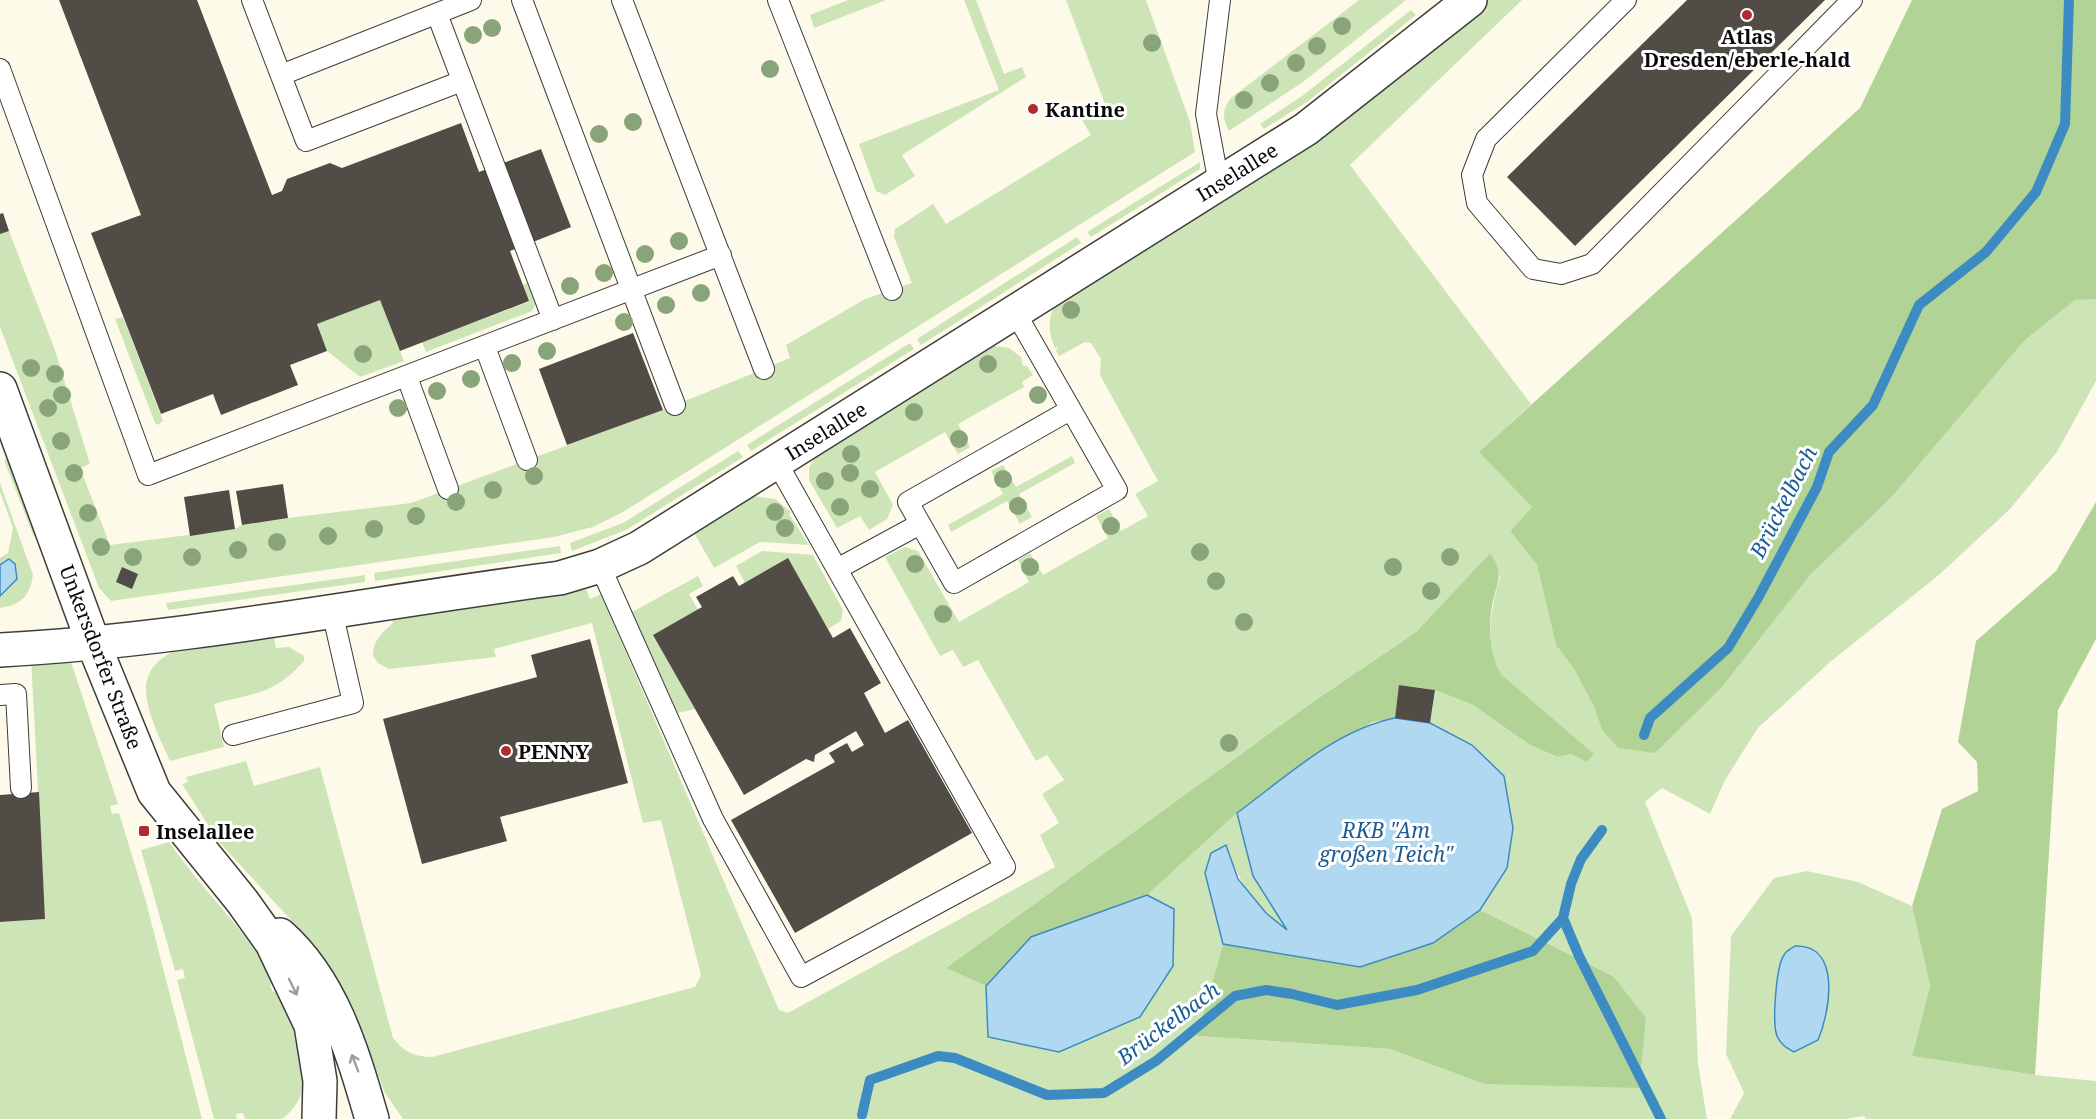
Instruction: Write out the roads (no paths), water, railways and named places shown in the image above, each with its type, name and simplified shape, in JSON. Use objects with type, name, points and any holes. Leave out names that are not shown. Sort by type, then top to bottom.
[{"type":"street","name":"Inselallee","points":[[0,650],[94,645],[560,578],[600,566],[639,548],[1306,129],[1461,3]]},
{"type":"street","name":"Unkersdorfer Straße","points":[[0,389],[94,645],[154,792],[242,901],[272,943],[311,1025],[320,1081],[320,1119]]},
{"type":"street","name":"Unkersdorfer Straße","points":[[242,901],[286,941],[315,975],[336,1015],[358,1069],[372,1119]]},
{"type":"lane","points":[[252,0],[306,141],[462,81]]},
{"type":"lane","points":[[281,75],[471,0]]},
{"type":"lane","points":[[522,0],[675,405]]},
{"type":"lane","points":[[622,0],[764,369]]},
{"type":"lane","points":[[778,0],[892,290]]},
{"type":"lane","points":[[1219,184],[1206,114],[1220,0]]},
{"type":"lane","points":[[1626,0],[1486,139],[1472,175],[1477,203],[1533,269],[1561,274],[1592,264],[1852,0]]},
{"type":"lane","points":[[436,14],[553,320]]},
{"type":"lane","points":[[0,69],[148,475],[721,255]]},
{"type":"lane","points":[[1015,312],[1117,490],[954,583],[908,502],[1070,410]]},
{"type":"lane","points":[[485,347],[527,460]]},
{"type":"lane","points":[[407,377],[448,489]]},
{"type":"lane","points":[[600,566],[712,819],[801,977],[1005,867],[776,461]]},
{"type":"lane","points":[[837,569],[920,524]]},
{"type":"lane","points":[[233,735],[353,703],[332,611]]},
{"type":"lane","points":[[0,695],[16,694],[21,788]]},
{"type":"water","points":[[9,559],[15,564],[17,579],[0,596],[0,565]]},
{"type":"water","name":"RKB \"Am großen Teich\"","points":[[1395,718],[1430,723],[1472,745],[1504,776],[1513,828],[1507,868],[1480,910],[1433,943],[1360,967],[1223,944],[1205,873],[1211,853],[1226,845],[1238,879],[1266,913],[1287,930],[1253,876],[1237,813],[1331,744],[1373,724]]},
{"type":"water","points":[[1147,895],[1174,909],[1173,966],[1140,1017],[1059,1052],[988,1037],[986,986],[1031,937]]},
{"type":"water","points":[[1795,946],[1810,948],[1820,956],[1826,967],[1829,982],[1826,1013],[1818,1040],[1794,1052],[1782,1044],[1777,1036],[1775,1008],[1781,961],[1786,952]]},
{"type":"waterway","name":"Brückelbach","points":[[1644,735],[1650,718],[1728,648],[1758,598],[1817,487],[1829,452],[1873,405],[1919,305],[1986,252],[2036,192],[2065,124],[2069,0]]},
{"type":"waterway","name":"Brückelbach","points":[[862,1115],[870,1080],[938,1056],[955,1058],[1047,1095],[1104,1093],[1156,1061],[1235,996],[1266,990],[1337,1005],[1417,990],[1533,951],[1563,918],[1571,884],[1581,859],[1602,830]]},
{"type":"waterway","points":[[1563,918],[1579,956],[1661,1119]]},
{"type":"place","name":"Atlas Dresden/eberle-hald","points":[[1747,15]]},
{"type":"place","name":"Kantine","points":[[1033,109]]},
{"type":"place","name":"PENNY","points":[[506,751]]},
{"type":"place","name":"Inselallee","points":[[144,831]]}]
